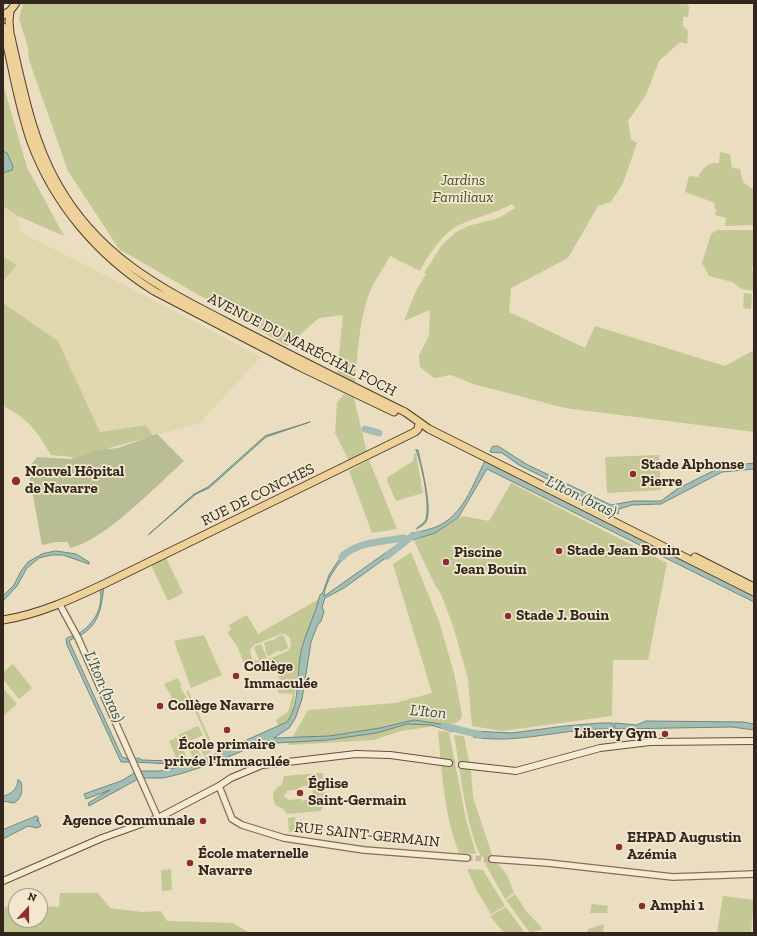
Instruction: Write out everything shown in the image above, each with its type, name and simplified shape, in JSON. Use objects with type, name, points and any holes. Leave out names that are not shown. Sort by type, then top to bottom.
[{"type":"main road","points":[[3,15],[10,11],[16,3]]},
{"type":"main road","name":"AVENUE DU MARÉCHAL FOCH","points":[[10,11],[10,33],[31,118],[43,153],[58,184],[79,216],[105,245],[136,272],[171,293],[405,412],[429,430],[754,592]]},
{"type":"main road","name":"AVENUE DU MARÉCHAL FOCH","points":[[3,27],[27,129],[36,154],[56,193],[75,221],[104,254],[133,277],[172,301],[323,378],[419,423],[431,426],[754,587]]},
{"type":"main road","name":"RUE DE CONCHES","points":[[3,620],[28,615],[60,605],[101,586],[387,446],[414,432],[418,429],[419,423]]},
{"type":"main road","points":[[462,764],[516,771],[600,748],[650,742],[754,741]]},
{"type":"main road","points":[[3,881],[102,838],[158,818],[219,786],[231,778],[260,765],[319,757],[366,754],[390,755],[449,763]]},
{"type":"street","points":[[60,605],[76,636],[158,818]]},
{"type":"street","name":"RUE SAINT-GERMAIN","points":[[219,786],[232,820],[242,825],[284,838],[364,850],[467,858]]},
{"type":"street","points":[[492,859],[548,862],[673,877],[754,874]]},
{"type":"shaded area","points":[[3,206],[18,216],[20,232],[121,283],[261,357],[200,423],[153,436],[146,425],[100,432],[58,341],[3,303],[3,281],[17,265],[3,257]]},
{"type":"green space","name":"Jardins Familiaux","points":[[23,3],[686,3],[689,7],[688,17],[683,17],[683,26],[688,31],[687,44],[680,42],[659,61],[646,95],[628,121],[631,139],[637,143],[623,183],[611,202],[598,206],[568,258],[511,288],[509,312],[585,348],[595,326],[725,366],[754,350],[754,432],[565,408],[473,384],[451,375],[434,378],[420,367],[419,355],[429,336],[430,310],[404,321],[415,293],[426,274],[424,273],[442,245],[456,232],[468,226],[499,218],[515,208],[512,204],[464,223],[451,230],[436,246],[420,271],[390,256],[368,296],[360,333],[355,383],[337,374],[343,315],[319,318],[287,346],[119,249],[68,171],[29,60],[28,47],[19,19]]},
{"type":"green space","points":[[3,84],[27,167],[64,236],[18,216],[3,206]]},
{"type":"green space","points":[[720,152],[730,154],[732,168],[740,169],[743,182],[754,190],[754,225],[725,226],[726,218],[715,215],[715,203],[685,192],[689,176],[698,177],[706,166],[719,163]]},
{"type":"green space","points":[[717,230],[754,230],[754,260],[752,269],[754,291],[742,289],[732,282],[709,276],[702,263],[711,234]]},
{"type":"green space","points":[[3,257],[17,265],[3,281]]},
{"type":"green space","points":[[744,293],[752,294],[751,309],[743,308]]},
{"type":"green space","points":[[3,303],[58,341],[100,432],[146,425],[153,436],[109,448],[100,458],[91,480],[71,457],[51,455],[32,426],[20,416],[3,406]]},
{"type":"green space","points":[[344,394],[354,398],[367,453],[349,461],[335,433],[337,403]]},
{"type":"green space","points":[[157,434],[184,461],[145,498],[114,524],[98,535],[84,543],[70,548],[68,542],[56,542],[42,545],[28,469],[37,457],[72,459],[99,450],[118,448]]},
{"type":"green space","points":[[416,453],[423,493],[396,501],[387,481],[388,477],[413,461],[414,454]]},
{"type":"green space","name":"Stade Alphonse Pierre","points":[[659,455],[661,490],[607,493],[605,457]]},
{"type":"green space","points":[[369,460],[397,529],[372,533],[349,471]]},
{"type":"green space","points":[[511,483],[667,563],[648,660],[613,660],[612,716],[502,731],[472,726],[468,679],[453,626],[441,594],[435,585],[414,541],[440,530],[463,516],[489,521]]},
{"type":"green space","points":[[411,552],[439,621],[454,673],[462,715],[461,719],[456,723],[401,731],[374,740],[288,745],[308,710],[395,703],[432,693],[393,564]]},
{"type":"green space","points":[[166,558],[183,593],[168,601],[151,565]]},
{"type":"green space","points":[[319,599],[301,654],[292,714],[287,722],[279,727],[276,720],[288,712],[293,694],[278,693],[279,678],[274,666],[258,672],[255,663],[252,662],[245,665],[237,646],[227,632],[231,630],[229,625],[247,615],[258,634]],"holes":[[[281,634],[285,634],[290,638],[291,645],[288,651],[261,662],[252,659],[250,650],[254,645]]]},
{"type":"green space","points":[[204,635],[222,675],[191,688],[174,641]]},
{"type":"green space","points":[[281,635],[284,636],[288,647],[287,649],[280,652],[279,650],[269,656],[267,655],[264,643],[271,640],[272,641]]},
{"type":"green space","points":[[261,644],[267,658],[259,661],[254,647]]},
{"type":"green space","points":[[13,664],[32,688],[19,699],[3,679],[3,672]]},
{"type":"green space","points":[[178,678],[182,686],[180,687],[188,700],[174,706],[170,698],[172,697],[164,684]]},
{"type":"green space","points":[[3,688],[17,704],[3,716]]},
{"type":"green space","points":[[188,690],[213,746],[211,747],[186,691]]},
{"type":"green space","points":[[198,726],[203,735],[183,744],[178,735]]},
{"type":"green space","points":[[438,731],[449,732],[466,820],[476,854],[459,853],[454,838],[444,793]]},
{"type":"green space","points":[[454,735],[464,736],[471,772],[473,797],[492,855],[481,857],[471,829]]},
{"type":"green space","points":[[178,737],[186,756],[177,760],[169,741]]},
{"type":"green space","points":[[205,738],[211,752],[204,756],[197,742]]},
{"type":"green space","points":[[195,743],[201,756],[194,760],[188,747]]},
{"type":"green space","points":[[323,773],[326,805],[321,811],[287,814],[282,808],[276,805],[273,793],[278,786],[282,785],[284,776]],"holes":[[[305,786],[312,788],[313,797],[310,797],[310,799],[302,801],[301,799],[288,800],[285,798],[284,793],[287,794],[287,791],[300,789],[300,787]]]},
{"type":"green space","points":[[295,817],[296,831],[289,832],[288,818]]},
{"type":"green space","points":[[483,860],[496,862],[507,875],[514,893],[505,899]]},
{"type":"green space","points":[[171,869],[172,890],[162,891],[161,870]]},
{"type":"green space","points":[[467,869],[483,870],[505,906],[491,914],[477,891]]},
{"type":"green space","points":[[60,893],[98,893],[110,908],[142,912],[161,911],[167,921],[233,923],[250,933],[3,933],[3,909],[7,906],[8,928],[48,928],[48,906],[59,907]]},
{"type":"green space","points":[[515,894],[526,911],[543,929],[530,933],[506,900]]},
{"type":"green space","points":[[723,896],[754,900],[751,933],[717,933]]},
{"type":"green space","points":[[592,904],[608,906],[607,913],[590,913]]},
{"type":"green space","points":[[506,907],[525,933],[504,933],[490,916]]},
{"type":"green space","points":[[604,924],[603,933],[587,933],[588,929]]},
{"type":"water","points":[[3,151],[7,153],[13,166],[12,170],[3,173]]},
{"type":"water","points":[[310,422],[266,437],[209,488],[196,494],[148,535],[194,494],[208,487],[265,436]]},
{"type":"water","points":[[498,446],[526,464],[611,505],[634,501],[661,501],[677,489],[713,471],[729,466],[754,463],[754,469],[722,472],[661,504],[632,505],[619,509],[618,514],[519,465],[502,453],[490,452],[492,447]]},
{"type":"water","points":[[416,450],[418,450],[424,476],[428,508],[428,516],[426,522],[416,529],[426,519],[427,504],[423,474]]},
{"type":"water","points":[[485,461],[754,596],[754,602],[487,469],[458,518],[435,533],[413,540],[411,533],[436,527],[453,516],[466,499]]},
{"type":"water","points":[[393,548],[394,552],[344,588],[325,598],[322,607],[324,612],[311,642],[302,699],[295,719],[289,728],[274,738],[329,736],[380,728],[414,720],[453,726],[453,732],[431,725],[407,724],[376,733],[327,740],[259,744],[211,764],[180,774],[163,778],[142,778],[139,771],[160,771],[188,765],[135,762],[134,759],[197,762],[287,722],[292,714],[297,695],[299,664],[303,644],[320,595],[323,592],[329,575],[342,555],[341,553],[348,549],[350,552],[333,572],[327,584],[324,596]]},
{"type":"water","points":[[56,551],[76,554],[89,562],[89,564],[63,555],[51,555],[39,558],[27,568],[17,586],[3,601],[3,596],[14,585],[21,571],[28,562],[42,554]]},
{"type":"water","points":[[104,587],[100,608],[95,621],[86,632],[79,636],[78,634],[89,625],[96,615],[99,609],[101,595],[100,588]]},
{"type":"water","points":[[73,636],[74,638],[69,641],[122,757],[128,759],[130,762],[121,762],[67,645],[66,639]]},
{"type":"water","points":[[646,721],[743,722],[754,724],[754,730],[732,727],[615,729],[615,723],[636,725]]},
{"type":"water","points":[[613,723],[614,729],[596,729],[508,739],[473,737],[473,731],[512,733]]},
{"type":"water","points":[[135,773],[138,779],[89,806],[88,803],[110,790],[86,799],[84,794],[121,781]]},
{"type":"water","points":[[18,780],[21,782],[22,788],[19,799],[14,803],[3,801],[3,796],[14,791]]},
{"type":"water","points":[[37,816],[39,819],[36,821],[38,820],[41,826],[37,828],[28,826],[3,839],[3,830]]},
{"type":"waterway","name":"L'Iton (bras)","points":[[365,429],[379,433]]},
{"type":"waterway","name":"L'Iton (bras)","points":[[387,556],[411,537],[419,534]]},
{"type":"waterway","name":"L'Iton (bras)","points":[[342,557],[348,552],[363,545],[404,538]]},
{"type":"waterway","name":"L'Iton","points":[[444,726],[481,735]]},
{"type":"tunnel","points":[[449,763],[462,765]]},
{"type":"tunnel","points":[[467,858],[492,859]]},
{"type":"place","name":"Stade Alphonse Pierre","points":[[633,474]]},
{"type":"place","name":"Nouvel Hôpital de Navarre","points":[[16,481]]},
{"type":"place","name":"Stade Jean Bouin","points":[[559,551]]},
{"type":"place","name":"Piscine Jean Bouin","points":[[446,562]]},
{"type":"place","name":"Stade J. Bouin","points":[[508,616]]},
{"type":"place","name":"Collège Immaculée","points":[[236,676]]},
{"type":"place","name":"Collège Navarre","points":[[160,706]]},
{"type":"place","name":"École primaire privée l'Immaculée","points":[[227,730]]},
{"type":"place","name":"Liberty Gym","points":[[665,734]]},
{"type":"place","name":"Église Saint-Germain","points":[[300,793]]},
{"type":"place","name":"Agence Communale","points":[[203,821]]},
{"type":"place","name":"EHPAD Augustin Azémia","points":[[619,847]]},
{"type":"place","name":"École maternelle Navarre","points":[[190,863]]},
{"type":"place","name":"Amphi 1","points":[[642,906]]}]
